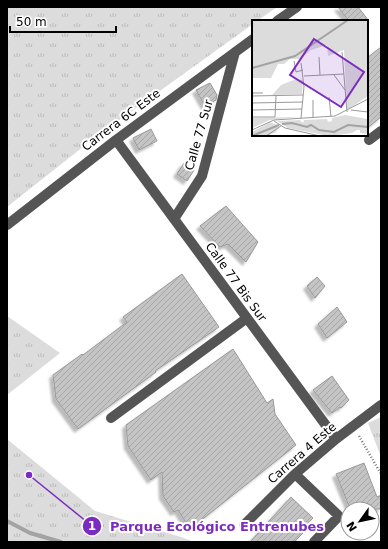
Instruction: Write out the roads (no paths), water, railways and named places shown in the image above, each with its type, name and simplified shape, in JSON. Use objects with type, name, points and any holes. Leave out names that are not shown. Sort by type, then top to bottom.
[{"type":"street","points":[[279,20],[297,7]]},
{"type":"street","name":"Carrera 6C Este","points":[[7,225],[116,140],[252,40]]},
{"type":"street","name":"Calle 77 Sur","points":[[174,219],[202,176],[235,52]]},
{"type":"street","points":[[369,140],[381,131]]},
{"type":"street","name":"Calle 77 Bis Sur","points":[[116,140],[336,439]]},
{"type":"street","points":[[111,418],[247,318]]},
{"type":"street","name":"Carrera 4 Este","points":[[244,525],[294,474],[336,439],[381,405]]},
{"type":"street","points":[[294,474],[339,516],[314,542]]},
{"type":"waterway","points":[[7,521],[30,533],[61,542]]},
{"type":"place","name":"Parque Ecológico Entrenubes","points":[[29,475]]}]
